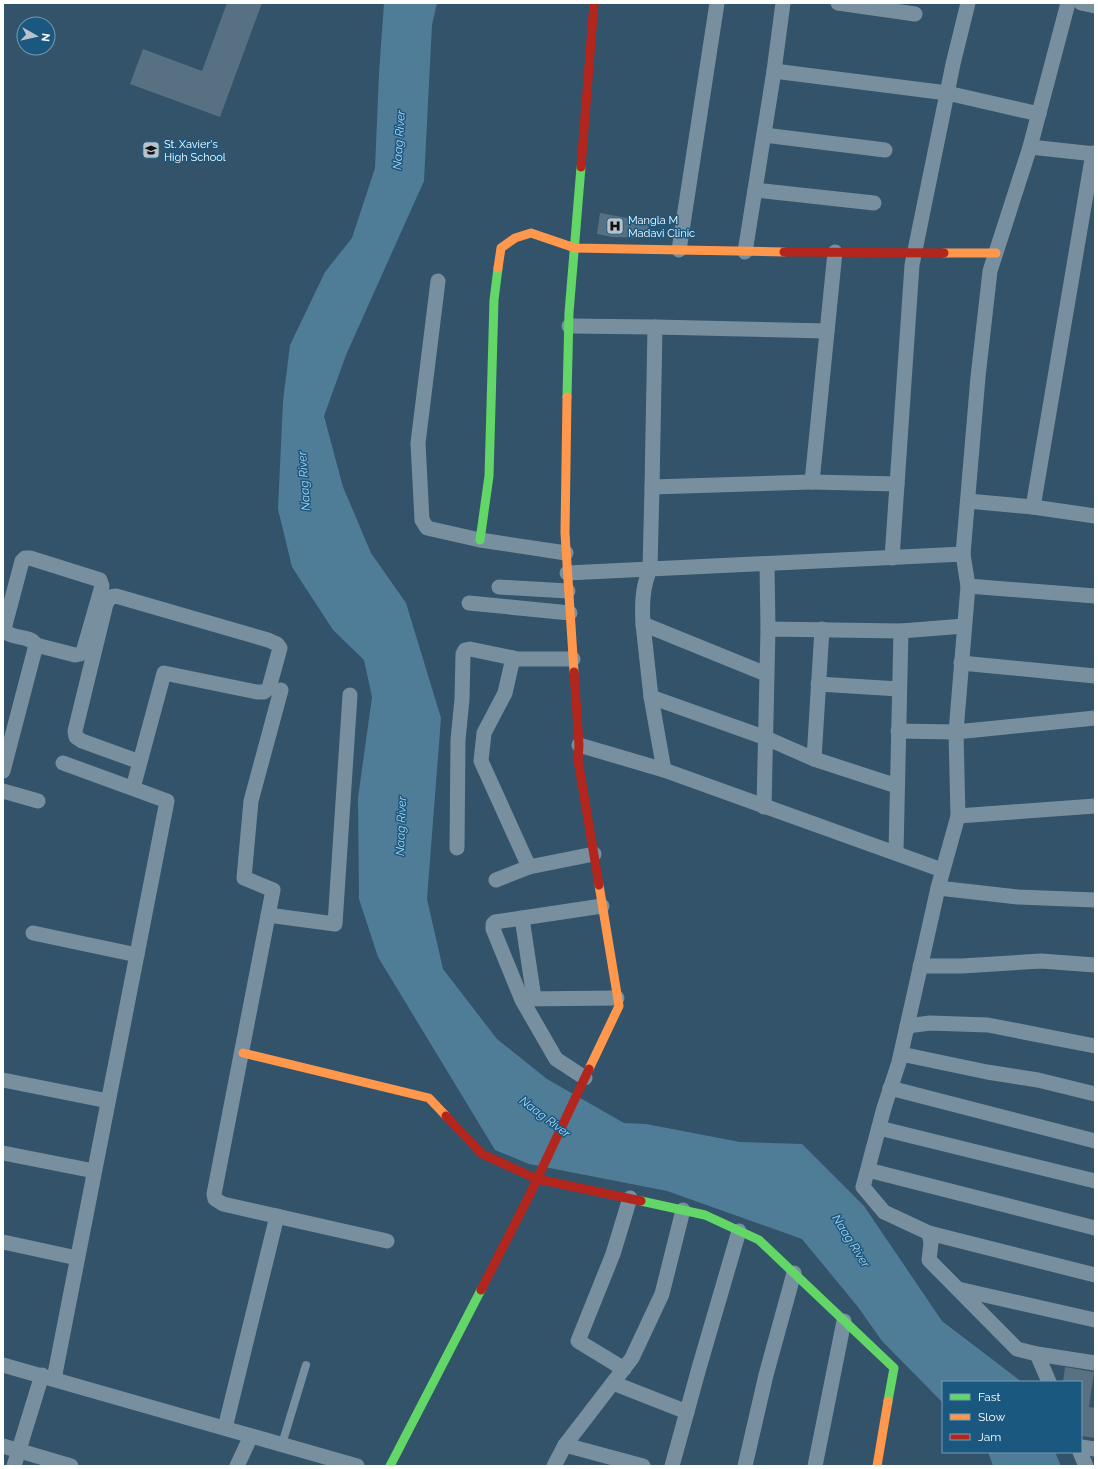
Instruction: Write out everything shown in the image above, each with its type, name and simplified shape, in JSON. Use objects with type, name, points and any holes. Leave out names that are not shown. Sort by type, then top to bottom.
[{"type":"street","points":[[390,1466],[537,1178],[619,1006],[578,760],[579,744],[565,533],[569,326],[594,3]]},
{"type":"street","points":[[679,250],[717,3]]},
{"type":"street","points":[[745,252],[774,71],[783,3]]},
{"type":"street","points":[[838,3],[915,14]]},
{"type":"street","points":[[892,558],[912,265],[947,93],[968,3]]},
{"type":"street","points":[[1068,3],[1030,147],[990,271],[978,377],[963,554],[968,586],[956,732],[958,816],[942,870],[901,1054],[890,1088],[863,1187],[884,1212],[929,1233],[1095,1275]]},
{"type":"street","points":[[1081,3],[1095,6]]},
{"type":"street","points":[[774,71],[947,93],[1039,114]]},
{"type":"street","points":[[764,135],[885,150]]},
{"type":"street","points":[[1030,147],[1094,154],[1033,507]]},
{"type":"street","points":[[755,190],[874,202]]},
{"type":"street","points":[[480,540],[489,476],[494,300],[501,248],[515,238],[531,233],[575,248],[745,252],[996,253]]},
{"type":"street","points":[[812,482],[835,252]]},
{"type":"street","points":[[438,281],[418,443],[422,520],[427,528],[480,540],[566,553]]},
{"type":"street","points":[[569,326],[827,331]]},
{"type":"street","points":[[655,327],[650,569],[645,580],[642,600],[643,624],[651,697],[664,770]]},
{"type":"street","points":[[652,487],[812,482],[897,484]]},
{"type":"street","points":[[968,501],[1033,507],[1095,516]]},
{"type":"street","points":[[567,574],[963,554]]},
{"type":"street","points":[[25,558],[30,558],[100,580],[102,582],[102,586],[83,652],[75,655],[36,646],[34,642],[30,640],[7,634],[5,631],[5,625],[22,561],[25,558]]},
{"type":"street","points":[[764,806],[768,628],[767,564]]},
{"type":"street","points":[[968,586],[1095,596]]},
{"type":"street","points":[[499,587],[568,591]]},
{"type":"street","points":[[133,788],[164,673],[257,692],[264,692],[269,688],[280,648],[277,644],[268,640],[116,596],[110,597],[106,604],[74,731],[76,737],[82,741],[140,762]]},
{"type":"street","points":[[469,603],[570,613]]},
{"type":"street","points":[[643,624],[766,674]]},
{"type":"street","points":[[768,628],[901,631],[964,626]]},
{"type":"street","points":[[814,759],[822,629]]},
{"type":"street","points":[[896,852],[901,631]]},
{"type":"street","points":[[3,770],[36,646]]},
{"type":"street","points":[[457,848],[458,740],[462,699],[463,654],[465,650],[513,658],[573,659]]},
{"type":"street","points":[[513,658],[505,693],[484,733],[481,761],[530,867]]},
{"type":"street","points":[[961,663],[1095,676]]},
{"type":"street","points":[[818,684],[899,689]]},
{"type":"street","points":[[281,690],[251,801],[244,878],[273,890],[214,1194],[215,1199],[223,1204],[387,1241]]},
{"type":"street","points":[[268,914],[335,924],[350,695]]},
{"type":"street","points":[[651,697],[766,738],[814,759],[897,786]]},
{"type":"street","points":[[898,731],[956,732],[1095,718]]},
{"type":"street","points":[[579,744],[664,770],[896,852],[942,870]]},
{"type":"street","points":[[14,1466],[48,1377],[77,1258],[167,801],[63,763]]},
{"type":"street","points":[[3,791],[38,801]]},
{"type":"street","points":[[958,816],[1095,806]]},
{"type":"street","points":[[496,880],[530,867],[594,854]]},
{"type":"street","points":[[938,888],[1018,898],[1095,900]]},
{"type":"street","points":[[583,1081],[556,1059],[493,924],[495,922],[602,906]]},
{"type":"street","points":[[522,918],[528,999]]},
{"type":"street","points":[[33,933],[137,956]]},
{"type":"street","points":[[920,966],[962,966],[1041,962],[1095,965]]},
{"type":"street","points":[[528,999],[617,998]]},
{"type":"street","points":[[907,1026],[930,1023],[988,1025],[1095,1046]]},
{"type":"street","points":[[242,1053],[429,1098],[482,1154],[537,1178],[548,1182],[705,1214],[759,1240],[894,1368],[877,1466]]},
{"type":"street","points":[[901,1054],[987,1072],[1038,1080],[1095,1094]]},
{"type":"street","points":[[3,1080],[108,1101]]},
{"type":"street","points":[[890,1088],[1095,1140]]},
{"type":"street","points":[[879,1128],[1095,1181]]},
{"type":"street","points":[[3,1153],[94,1171]]},
{"type":"street","points":[[868,1170],[1095,1228]]},
{"type":"street","points":[[624,1369],[578,1341],[613,1254],[630,1198]]},
{"type":"street","points":[[554,1466],[565,1445],[632,1358],[662,1294],[683,1210]]},
{"type":"street","points":[[225,1428],[277,1216]]},
{"type":"street","points":[[672,1466],[739,1231]]},
{"type":"street","points":[[929,1233],[931,1243],[929,1260],[1017,1349],[1036,1354],[1095,1363]]},
{"type":"street","points":[[3,1242],[77,1258]]},
{"type":"street","points":[[745,1466],[766,1375],[794,1274]]},
{"type":"street","points":[[958,1289],[1095,1320]]},
{"type":"street","points":[[815,1466],[844,1321]]},
{"type":"street","points":[[1036,1354],[1049,1381]]},
{"type":"street","points":[[3,1365],[357,1466]]},
{"type":"street","points":[[613,1383],[687,1412]]},
{"type":"street","points":[[237,1466],[251,1436]]},
{"type":"street","points":[[565,1445],[643,1466]]},
{"type":"street","points":[[3,1446],[71,1466]]},
{"type":"street","points":[[1082,1447],[1095,1449]]},
{"type":"street","points":[[1080,1453],[1086,1466]]},
{"type":"lane","points":[[282,1444],[306,1365]]},
{"type":"water","name":"Naag River","points":[[384,3],[437,3],[432,25],[424,181],[346,355],[324,416],[343,487],[371,553],[406,603],[441,718],[427,899],[443,969],[497,1039],[547,1079],[624,1123],[646,1124],[740,1142],[802,1144],[864,1206],[942,1321],[1021,1381],[942,1381],[942,1402],[882,1341],[858,1307],[802,1239],[667,1191],[529,1164],[495,1150],[378,957],[359,899],[358,798],[372,697],[364,660],[333,630],[292,567],[278,509],[283,401],[290,345],[325,272],[352,238],[375,168]]},
{"type":"water","points":[[988,1453],[1055,1453],[1061,1466],[993,1466]]},
{"type":"building","points":[[227,3],[262,3],[220,117],[130,84],[143,49],[202,71]]},
{"type":"building","points":[[600,213],[649,222],[647,238],[612,237],[597,234]]},
{"type":"building","points":[[1065,1367],[1094,1372],[1089,1407],[1095,1408],[1095,1438],[1082,1436],[1082,1381],[1063,1381]]},
{"type":"traffic: fast","points":[[567,397],[569,313],[581,167]]},
{"type":"traffic: fast","points":[[480,540],[489,476],[494,300],[498,268]]},
{"type":"traffic: fast","points":[[641,1201],[705,1215],[759,1240],[894,1368],[888,1401]]},
{"type":"traffic: fast","points":[[390,1466],[481,1290]]},
{"type":"traffic: slow","points":[[498,268],[501,248],[515,238],[531,233],[575,248],[784,252]]},
{"type":"traffic: slow","points":[[944,253],[996,253]]},
{"type":"traffic: slow","points":[[567,397],[565,533],[574,672]]},
{"type":"traffic: slow","points":[[589,1069],[619,1006],[599,885]]},
{"type":"traffic: slow","points":[[243,1053],[429,1098],[446,1116]]},
{"type":"traffic: slow","points":[[877,1466],[888,1401]]},
{"type":"traffic: jam","points":[[581,167],[594,3]]},
{"type":"traffic: jam","points":[[784,252],[944,253]]},
{"type":"traffic: jam","points":[[574,672],[579,745],[578,760],[599,885]]},
{"type":"traffic: jam","points":[[481,1290],[529,1196],[589,1069]]},
{"type":"traffic: jam","points":[[446,1116],[482,1154],[537,1179],[641,1201]]},
{"type":"place","name":"St. Xavier's High School","points":[[151,150]]},
{"type":"place","name":"Mangla M Madavi Clinic","points":[[615,226]]}]
